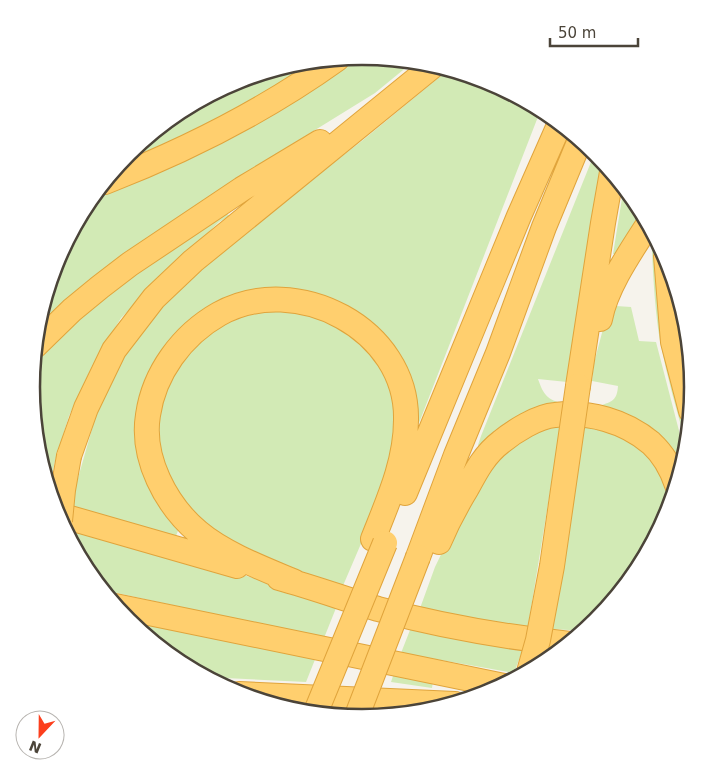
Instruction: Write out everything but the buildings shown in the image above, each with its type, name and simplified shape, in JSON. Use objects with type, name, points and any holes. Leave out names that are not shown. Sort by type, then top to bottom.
[{"type":"highway","points":[[119,176],[195,144],[267,104],[325,68]]},
{"type":"highway","points":[[62,503],[69,456],[86,408],[114,350],[154,298],[193,261],[426,71]]},
{"type":"highway","points":[[44,337],[72,310],[130,264],[242,189],[386,103]]},
{"type":"highway","points":[[379,541],[557,130]]},
{"type":"highway","points":[[369,710],[424,559],[456,455],[498,353],[544,227],[577,147]]},
{"type":"highway","points":[[532,662],[538,640],[552,566],[610,182]]},
{"type":"highway","points":[[583,354],[598,331],[602,310],[610,290],[632,248],[644,230]]},
{"type":"highway","points":[[668,285],[673,342],[685,388]]},
{"type":"highway","points":[[318,707],[349,632],[379,541],[401,461],[406,420],[405,402],[401,386],[386,354],[375,340],[336,313],[314,304],[286,299],[252,302],[235,306],[219,314],[184,340],[170,358],[152,396],[147,416],[149,450],[164,491],[180,514],[199,532],[226,550],[295,582],[337,597],[428,622],[474,631],[561,641]]},
{"type":"highway","points":[[359,710],[424,559],[481,463],[500,443],[518,430],[554,415],[578,414],[598,416],[636,432],[652,444],[666,461],[673,476]]},
{"type":"highway","points":[[68,517],[295,582]]},
{"type":"highway","points":[[127,609],[490,683]]},
{"type":"highway","points":[[267,695],[430,703]]},
{"type":"green space","points":[[346,66],[405,68],[375,93],[239,177],[174,220],[85,287],[46,323],[57,284],[73,245],[94,208],[106,192],[232,136]]},
{"type":"green space","points":[[301,71],[294,76],[201,129],[135,158],[183,119],[220,98],[259,82]]},
{"type":"green space","points":[[442,75],[466,82],[505,98],[538,117],[419,423],[414,422],[358,317],[223,303],[141,407],[181,523],[176,536],[70,506],[102,394],[138,333],[185,277],[363,140]]},
{"type":"green space","points":[[592,160],[605,175],[567,382],[538,379],[547,396],[564,404],[480,450],[478,445]]},
{"type":"green space","points":[[622,197],[640,223],[618,254],[613,254]]},
{"type":"green space","points":[[223,211],[230,216],[219,222],[121,318],[92,366],[69,416],[52,475],[46,450],[41,409],[42,353],[109,293]]},
{"type":"green space","points":[[652,244],[662,269],[669,357],[684,404],[682,429],[672,395],[660,341]]},
{"type":"green space","points":[[617,298],[616,306],[631,307],[639,341],[656,342],[681,438],[674,469],[600,406],[615,398],[618,386],[592,381],[594,363],[603,329]]},
{"type":"green space","points":[[272,310],[312,314],[346,330],[376,359],[393,392],[396,424],[390,467],[369,525],[342,588],[270,559],[207,528],[186,508],[166,475],[156,439],[159,410],[173,368],[203,336],[229,320]]},
{"type":"green space","points":[[585,423],[597,425],[643,448],[669,486],[652,530],[642,549],[631,567],[605,600],[575,630],[551,629]]},
{"type":"green space","points":[[561,424],[528,627],[496,624],[419,611],[435,567],[466,503],[503,452],[539,429]]},
{"type":"green space","points":[[70,524],[338,603],[324,638],[114,592],[94,567]]},
{"type":"green space","points":[[141,622],[316,657],[306,682],[222,678],[183,656]]},
{"type":"green space","points":[[412,625],[524,646],[513,673],[401,653]]},
{"type":"green space","points":[[394,673],[433,681],[432,688],[391,682]]}]
